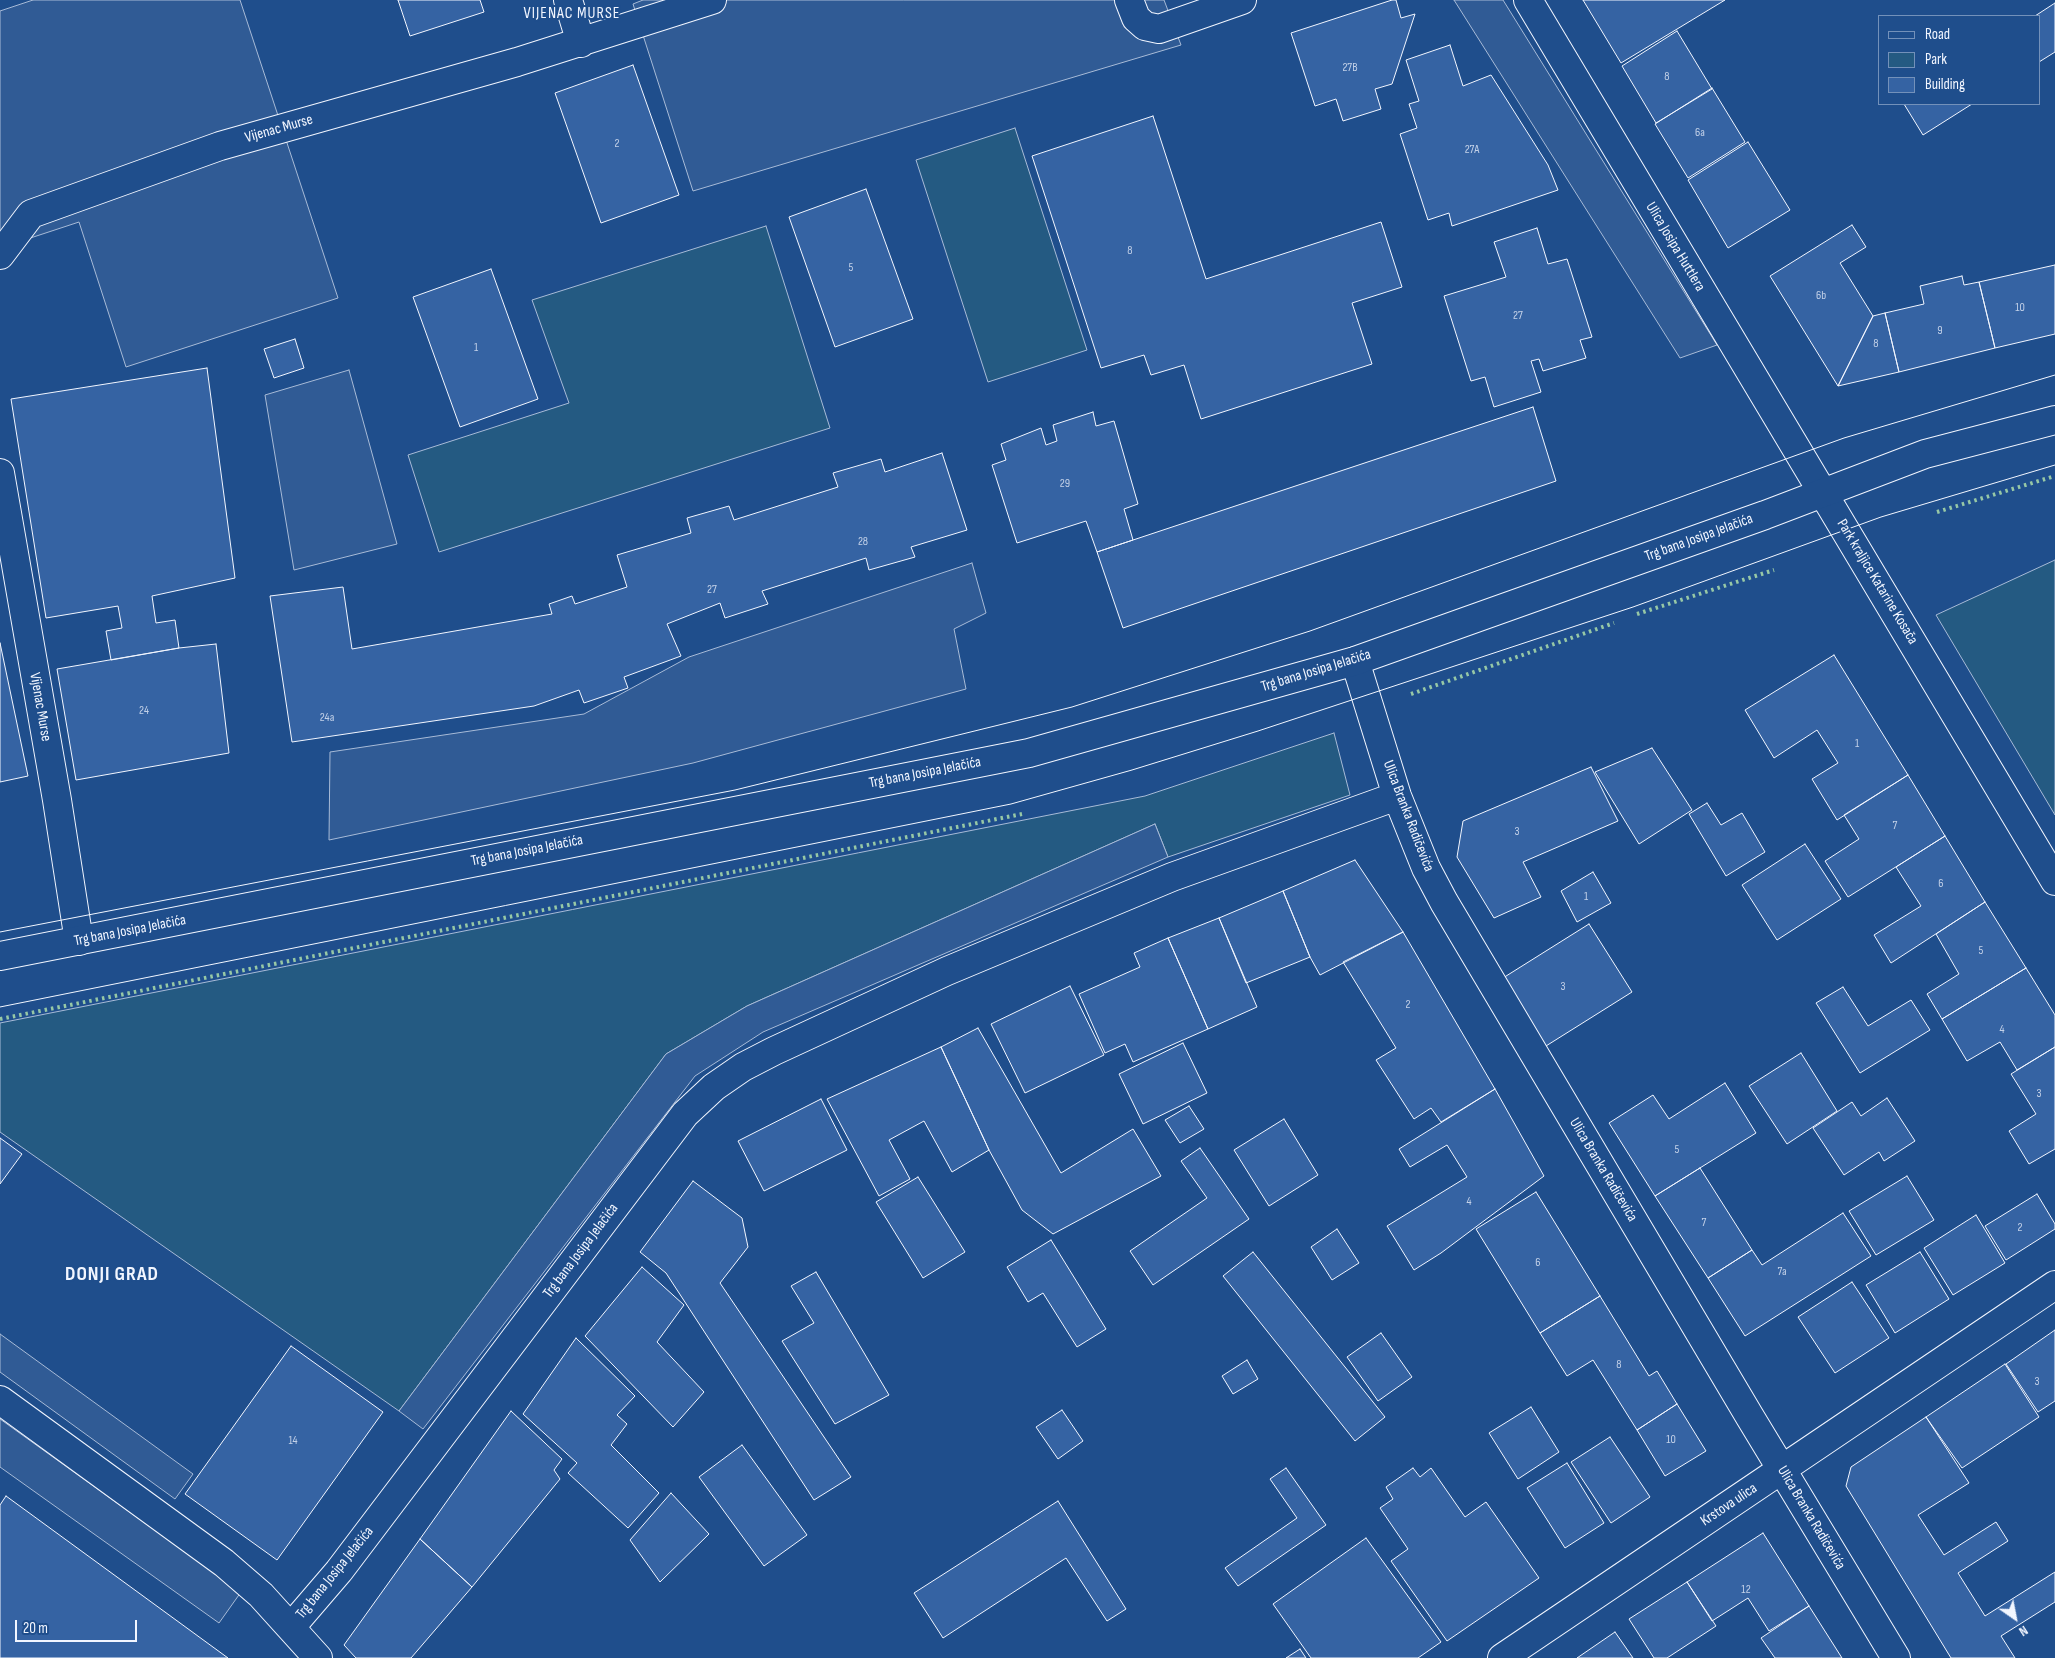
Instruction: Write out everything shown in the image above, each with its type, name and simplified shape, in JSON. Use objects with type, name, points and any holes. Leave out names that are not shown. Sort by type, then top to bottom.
[{"type":"street","points":[[568,0],[581,43]]},
{"type":"street","name":"Vijenac Murse","points":[[0,255],[32,214],[220,146],[581,43],[712,0]]},
{"type":"street","points":[[1130,0],[1136,18],[1145,26],[1159,29],[1242,0]]},
{"type":"street","name":"Ulica Josipa Huttlera","points":[[1528,0],[1823,493]]},
{"type":"street","points":[[1823,493],[1934,452],[2055,420]]},
{"type":"street","name":"Vijenac Murse","points":[[0,474],[57,800],[79,941]]},
{"type":"street","name":"Trg bana Josipa Jelačića","points":[[0,956],[1028,753],[1355,661],[1823,493]]},
{"type":"street","name":"Park kraljice Katarine Kosača","points":[[1823,493],[2055,881]]},
{"type":"street","name":"Ulica Branka Radičevića","points":[[1355,661],[1397,796],[1426,868],[1444,902],[1896,1658]]},
{"type":"street","name":"Trg bana Josipa Jelačića","points":[[291,1628],[339,1571],[685,1114],[714,1087],[743,1067],[781,1048],[947,971],[1172,877],[1397,796]]},
{"type":"street","name":"Krstova ulica","points":[[1502,1658],[2055,1285]]},
{"type":"street","name":"Trg bana Josipa Jelačića","points":[[0,1400],[224,1563],[261,1595],[319,1657]]},
{"type":"green space","points":[[1015,128],[1087,350],[988,382],[916,160]]},
{"type":"green space","points":[[766,226],[830,428],[439,552],[408,455],[569,403],[532,300]]},
{"type":"green space","points":[[2055,560],[2055,815],[1936,615]]},
{"type":"green space","points":[[1334,733],[1350,795],[1168,857],[1155,824],[747,1006],[666,1054],[399,1411],[0,1132],[0,1023],[1145,796]]},
{"type":"shaded area","points":[[33,0],[240,0],[338,298],[126,367],[79,222],[0,248],[0,11]]},
{"type":"shaded area","points":[[643,0],[1164,0],[1181,45],[693,191],[633,4]]},
{"type":"shaded area","points":[[1454,0],[1503,0],[1717,345],[1680,358]]},
{"type":"shaded area","points":[[349,370],[397,544],[294,570],[265,395]]},
{"type":"shaded area","points":[[972,563],[986,613],[954,629],[966,689],[693,763],[329,840],[330,752],[584,714],[689,657]]},
{"type":"shaded area","points":[[1155,824],[1168,857],[763,1032],[695,1076],[423,1429],[399,1411],[666,1054],[747,1006]]},
{"type":"shaded area","points":[[0,1334],[193,1474],[175,1499],[0,1372]]},
{"type":"shaded area","points":[[0,1419],[241,1592],[219,1623],[0,1467]]},
{"type":"building","points":[[398,0],[480,0],[484,12],[410,36]]},
{"type":"building","points":[[1396,0],[1401,18],[1415,14],[1392,84],[1375,89],[1381,109],[1343,121],[1336,99],[1315,106],[1291,33]]},
{"type":"building","points":[[1583,0],[1725,0],[1621,63]]},
{"type":"building","points":[[2055,3],[2055,52],[2040,61],[2040,15],[2037,15]]},
{"type":"building","points":[[1677,31],[1712,89],[1656,123],[1622,66]]},
{"type":"building","points":[[1450,45],[1463,86],[1491,75],[1548,165],[1558,190],[1452,226],[1449,213],[1428,220],[1400,134],[1417,128],[1409,104],[1419,101],[1406,60]]},
{"type":"building","points":[[633,65],[679,195],[601,223],[555,93]]},
{"type":"building","points":[[1712,88],[1745,142],[1688,178],[1655,124]]},
{"type":"building","points":[[1905,105],[1970,105],[1923,135]]},
{"type":"building","points":[[1153,116],[1206,279],[1381,222],[1402,287],[1352,303],[1372,364],[1201,419],[1184,365],[1151,375],[1144,355],[1101,368],[1032,156]]},
{"type":"building","points":[[1748,142],[1790,210],[1728,248],[1688,180]]},
{"type":"building","points":[[866,189],[913,319],[835,347],[789,217]]},
{"type":"building","points":[[1852,225],[1866,247],[1840,263],[1873,316],[1838,386],[1770,276]]},
{"type":"building","points":[[1537,228],[1548,264],[1567,259],[1592,337],[1580,340],[1586,358],[1543,371],[1539,359],[1531,361],[1541,392],[1494,407],[1485,377],[1471,381],[1444,296],[1506,277],[1494,242]]},
{"type":"building","points":[[2055,265],[2055,334],[1995,348],[1979,282]]},
{"type":"building","points":[[491,269],[538,399],[460,427],[413,297]]},
{"type":"building","points":[[1962,276],[1964,285],[1979,282],[1995,348],[1899,372],[1885,313],[1924,304],[1920,286]]},
{"type":"building","points":[[1885,313],[1899,372],[1838,386],[1873,316]]},
{"type":"building","points":[[295,339],[304,368],[274,378],[264,349]]},
{"type":"building","points":[[207,368],[235,578],[152,596],[156,623],[175,620],[179,648],[111,660],[106,631],[122,628],[118,606],[46,618],[11,399]]},
{"type":"building","points":[[1533,407],[1556,481],[1123,628],[1097,552]]},
{"type":"building","points":[[1093,412],[1096,426],[1114,421],[1138,504],[1124,509],[1133,540],[1097,552],[1086,521],[1017,543],[992,465],[1006,460],[1001,444],[1041,428],[1046,445],[1057,441],[1053,425]]},
{"type":"building","points":[[942,453],[967,530],[911,547],[915,557],[869,570],[866,558],[762,591],[768,604],[725,618],[720,603],[667,624],[681,656],[624,677],[628,688],[584,703],[579,690],[534,706],[292,742],[270,596],[343,587],[352,649],[552,614],[549,604],[572,596],[575,604],[627,587],[617,555],[691,533],[687,518],[729,506],[734,520],[838,487],[833,473],[881,459],[885,472]]},
{"type":"building","points":[[0,643],[28,776],[0,782]]},
{"type":"building","points":[[216,644],[229,753],[76,780],[57,669],[179,648]]},
{"type":"building","points":[[1834,655],[1908,775],[1837,820],[1812,779],[1838,763],[1817,730],[1774,758],[1745,710]]},
{"type":"building","points":[[1652,748],[1692,810],[1639,844],[1595,772]]},
{"type":"building","points":[[1591,767],[1618,821],[1523,862],[1541,897],[1494,918],[1457,857],[1463,821]]},
{"type":"building","points":[[1908,775],[1945,836],[1848,897],[1825,861],[1859,839],[1844,815]]},
{"type":"building","points":[[1707,803],[1721,825],[1742,813],[1765,852],[1726,876],[1689,814]]},
{"type":"building","points":[[1945,836],[1985,902],[1891,963],[1874,935],[1921,906],[1896,867]]},
{"type":"building","points":[[1805,844],[1841,899],[1777,940],[1742,885]]},
{"type":"building","points":[[1355,860],[1403,932],[1320,975],[1310,957],[1283,891]]},
{"type":"building","points":[[1593,872],[1611,903],[1577,922],[1561,891]]},
{"type":"building","points":[[1283,891],[1310,957],[1246,983],[1219,918]]},
{"type":"building","points":[[1985,902],[2026,968],[1942,1019],[1927,994],[1959,974],[1936,934]]},
{"type":"building","points":[[1219,918],[1257,1007],[1208,1029],[1168,938]]},
{"type":"building","points":[[1589,924],[1632,992],[1538,1051],[1495,983]]},
{"type":"building","points":[[1403,932],[1495,1089],[1441,1122],[1431,1108],[1414,1119],[1376,1060],[1396,1048],[1343,962]]},
{"type":"building","points":[[1168,938],[1208,1029],[1133,1062],[1125,1044],[1105,1053],[1079,994],[1140,967],[1134,953]]},
{"type":"building","points":[[2026,968],[2055,1015],[2055,1047],[2017,1070],[2000,1042],[1967,1061],[1942,1019]]},
{"type":"building","points":[[1070,986],[1104,1055],[1025,1093],[991,1024]]},
{"type":"building","points":[[1843,987],[1868,1026],[1911,1000],[1930,1030],[1860,1073],[1816,1003]]},
{"type":"building","points":[[978,1028],[1061,1173],[1133,1129],[1161,1176],[1053,1234],[1022,1210],[989,1150],[941,1047]]},
{"type":"building","points":[[1183,1043],[1207,1093],[1143,1124],[1119,1074]]},
{"type":"building","points":[[941,1047],[989,1150],[952,1172],[924,1121],[889,1140],[910,1179],[879,1196],[827,1099]]},
{"type":"building","points":[[2055,1047],[2055,1149],[2029,1164],[2009,1131],[2036,1114],[2011,1074]]},
{"type":"building","points":[[1801,1053],[1837,1111],[1787,1144],[1749,1086]]},
{"type":"building","points":[[1725,1083],[1756,1133],[1655,1196],[1609,1123],[1653,1095],[1669,1119]]},
{"type":"building","points":[[1495,1089],[1544,1176],[1441,1253],[1414,1270],[1387,1226],[1467,1177],[1447,1145],[1410,1167],[1399,1149]]},
{"type":"building","points":[[1887,1098],[1915,1141],[1884,1161],[1879,1152],[1844,1175],[1813,1128],[1852,1102],[1861,1116]]},
{"type":"building","points":[[821,1099],[847,1150],[764,1191],[738,1141]]},
{"type":"building","points":[[1189,1106],[1204,1129],[1180,1143],[1165,1120]]},
{"type":"building","points":[[1284,1119],[1318,1175],[1269,1206],[1234,1150]]},
{"type":"building","points":[[0,1138],[22,1154],[0,1184]]},
{"type":"building","points":[[1200,1148],[1249,1219],[1153,1285],[1130,1251],[1207,1198],[1181,1161]]},
{"type":"building","points":[[1700,1168],[1752,1250],[1708,1278],[1655,1196]]},
{"type":"building","points":[[1907,1176],[1934,1220],[1876,1255],[1849,1211]]},
{"type":"building","points":[[918,1177],[965,1252],[923,1278],[876,1202]]},
{"type":"building","points":[[693,1181],[742,1218],[748,1247],[720,1283],[851,1477],[814,1500],[666,1273],[640,1252]]},
{"type":"building","points":[[1536,1192],[1600,1296],[1540,1333],[1476,1229]]},
{"type":"building","points":[[2037,1194],[2055,1224],[2055,1229],[2006,1260],[1985,1226]]},
{"type":"building","points":[[1843,1213],[1871,1256],[1745,1336],[1708,1278],[1752,1250],[1762,1265]]},
{"type":"building","points":[[1976,1215],[2005,1263],[1953,1295],[1924,1248]]},
{"type":"building","points":[[1337,1229],[1359,1263],[1332,1280],[1311,1247]]},
{"type":"building","points":[[1051,1240],[1106,1329],[1077,1347],[1043,1293],[1028,1302],[1007,1267]]},
{"type":"building","points":[[1253,1252],[1385,1417],[1355,1441],[1223,1276]]},
{"type":"building","points":[[1920,1252],[1949,1299],[1895,1333],[1866,1285]]},
{"type":"building","points":[[642,1267],[684,1305],[657,1342],[704,1392],[673,1427],[585,1336]]},
{"type":"building","points":[[816,1272],[889,1395],[835,1424],[782,1341],[814,1323],[791,1286]]},
{"type":"building","points":[[1852,1282],[1889,1338],[1835,1373],[1798,1317]]},
{"type":"building","points":[[1600,1296],[1649,1376],[1657,1371],[1677,1404],[1637,1430],[1593,1360],[1567,1376],[1540,1333]]},
{"type":"building","points":[[2055,1330],[2055,1401],[2038,1412],[2006,1364]]},
{"type":"building","points":[[1381,1333],[1412,1377],[1378,1401],[1347,1357]]},
{"type":"building","points":[[576,1338],[635,1396],[617,1415],[627,1424],[611,1445],[659,1493],[628,1528],[568,1473],[577,1463],[523,1414]]},
{"type":"building","points":[[291,1346],[383,1412],[277,1560],[185,1494]]},
{"type":"building","points":[[1247,1360],[1258,1379],[1233,1394],[1222,1376]]},
{"type":"building","points":[[2005,1364],[2039,1417],[1962,1468],[1926,1417]]},
{"type":"building","points":[[1677,1404],[1706,1451],[1665,1476],[1637,1430]]},
{"type":"building","points":[[1531,1407],[1559,1452],[1518,1479],[1489,1433]]},
{"type":"building","points":[[1062,1410],[1083,1441],[1058,1459],[1036,1427]]},
{"type":"building","points":[[511,1411],[562,1459],[554,1470],[560,1479],[472,1587],[420,1539]]},
{"type":"building","points":[[1926,1417],[1969,1483],[1918,1515],[1944,1555],[1996,1522],[2008,1541],[1958,1573],[1985,1616],[2055,1572],[2055,1602],[2001,1636],[2015,1658],[1951,1658],[1846,1486],[1851,1467]]},
{"type":"building","points":[[1610,1437],[1650,1497],[1611,1523],[1571,1462]]},
{"type":"building","points":[[742,1445],[807,1535],[764,1566],[699,1477]]},
{"type":"building","points":[[1567,1463],[1604,1523],[1565,1548],[1527,1488]]},
{"type":"building","points":[[1286,1468],[1326,1525],[1238,1586],[1225,1568],[1297,1518],[1270,1479]]},
{"type":"building","points":[[1413,1468],[1420,1477],[1431,1468],[1465,1517],[1486,1502],[1539,1578],[1447,1641],[1391,1561],[1408,1549],[1380,1508],[1393,1499],[1386,1487]]},
{"type":"building","points":[[671,1493],[709,1534],[660,1582],[630,1540]]},
{"type":"building","points":[[6,1496],[228,1658],[0,1658],[0,1505]]},
{"type":"building","points":[[1058,1501],[1126,1609],[1107,1621],[1066,1558],[943,1638],[914,1593]]},
{"type":"building","points":[[1763,1533],[1809,1606],[1769,1631],[1748,1598],[1712,1621],[1687,1582]]},
{"type":"building","points":[[1366,1538],[1441,1642],[1418,1658],[1311,1658],[1273,1604]]},
{"type":"building","points":[[420,1539],[472,1587],[411,1658],[356,1658],[344,1645]]},
{"type":"building","points":[[1687,1582],[1716,1626],[1667,1658],[1654,1658],[1629,1619]]},
{"type":"building","points":[[1809,1606],[1842,1658],[1775,1658],[1761,1638]]},
{"type":"building","points":[[1615,1632],[1633,1658],[1577,1658]]},
{"type":"building","points":[[1300,1649],[1306,1658],[1286,1658]]},
{"type":"tram line","points":[[0,932],[735,790],[1072,707],[1310,631],[1844,438],[2055,375]]},
{"type":"tram line","points":[[0,1007],[1011,804],[1132,770],[1258,731],[1633,607],[1881,517],[2055,465]]},
{"type":"hedge","points":[[1937,512],[2055,476]]},
{"type":"hedge","points":[[1637,614],[1774,570]]},
{"type":"hedge","points":[[1411,694],[1614,623]]},
{"type":"hedge","points":[[0,1019],[1022,814]]},
{"type":"district","name":"VIJENAC MURSE","points":[[572,14]]},
{"type":"district","name":"DONJI GRAD","points":[[112,1275]]}]
